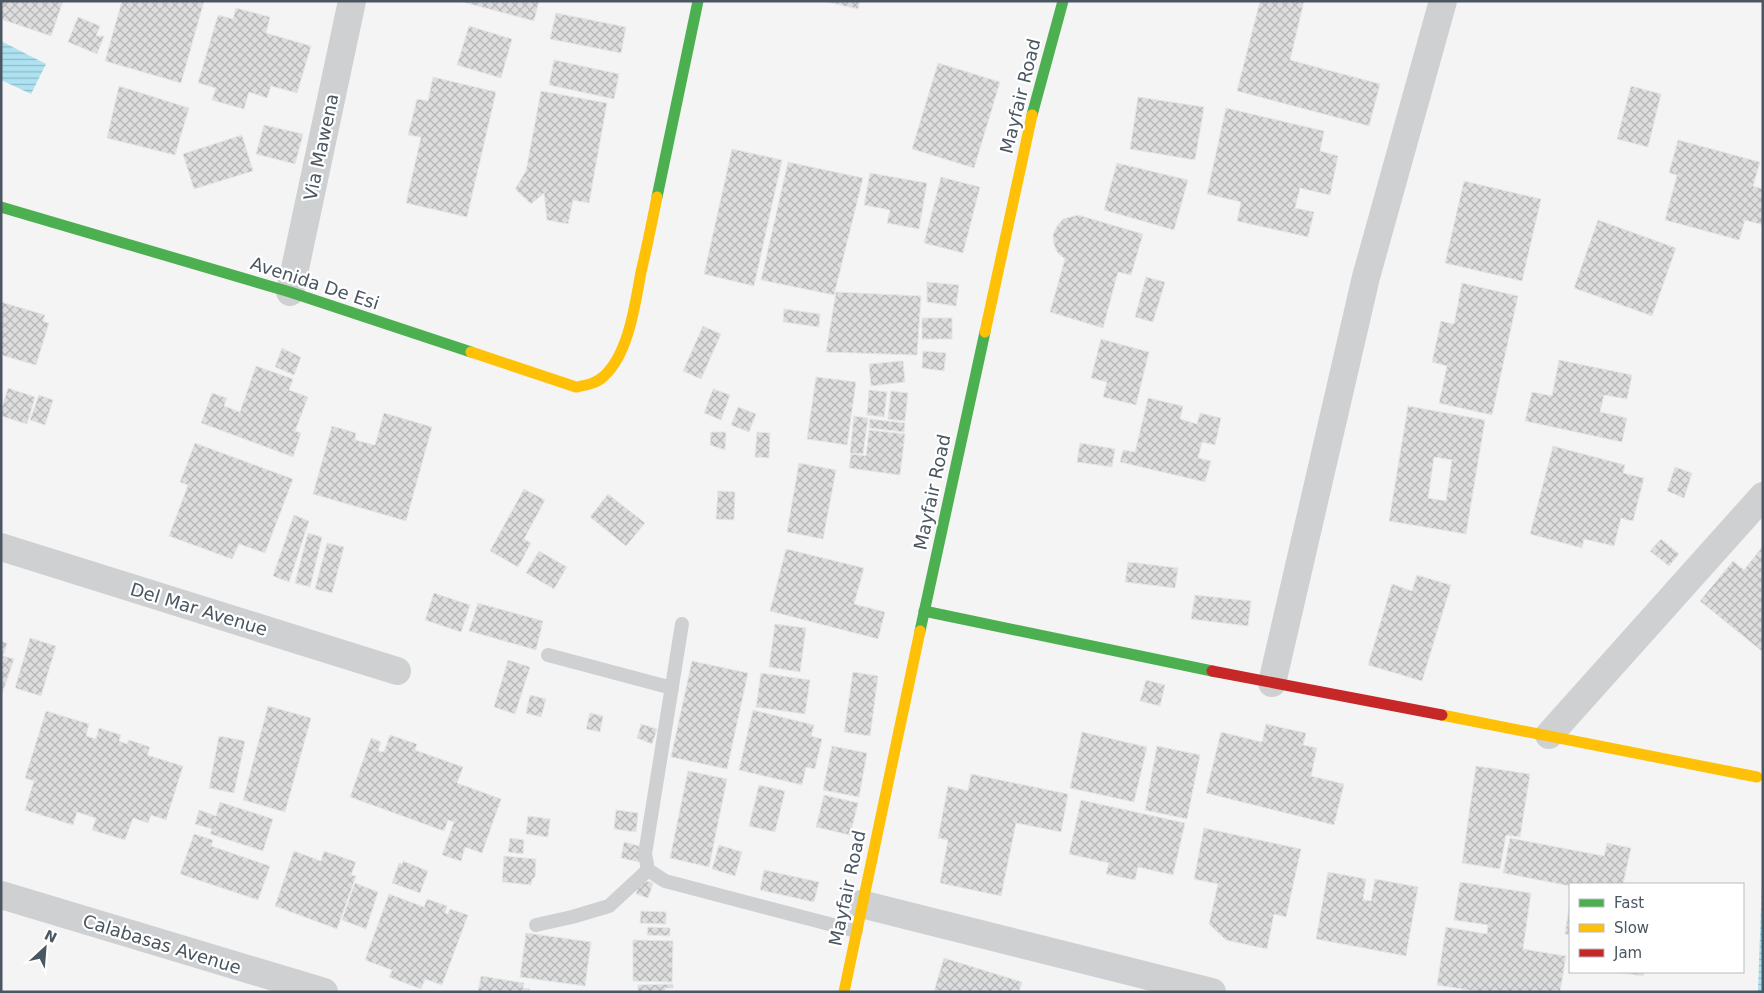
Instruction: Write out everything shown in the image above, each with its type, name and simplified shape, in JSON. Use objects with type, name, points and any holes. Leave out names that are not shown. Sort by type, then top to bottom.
[{"type":"street","name":"Avenida De Esi","points":[[1,207],[290,292],[576,387],[596,382],[611,369],[623,345],[631,322],[698,1]]},
{"type":"street","name":"Mayfair Road","points":[[844,992],[861,904],[1028,132],[1062,1]]},
{"type":"street","points":[[1272,683],[1366,277],[1443,1]]},
{"type":"street","name":"Via Mawena","points":[[290,292],[350,2]]},
{"type":"street","points":[[1549,735],[1763,496]]},
{"type":"street","name":"Del Mar Avenue","points":[[1,547],[397,671]]},
{"type":"street","points":[[924,611],[1272,683],[1549,735],[1757,777]]},
{"type":"street","name":"Calabasas Avenue","points":[[1,895],[324,992]]},
{"type":"street","points":[[861,904],[1165,986],[1212,992]]},
{"type":"lane","points":[[682,624],[645,854],[648,870],[665,881],[856,931]]},
{"type":"lane","points":[[548,656],[672,688]]},
{"type":"lane","points":[[536,925],[572,918],[609,906],[648,870]]},
{"type":"water","points":[[1,41],[46,64],[31,94],[1,80]]},
{"type":"water","points":[[1762,877],[1763,992],[1758,992]]},
{"type":"building","points":[[1,1],[63,1],[51,36],[1,19]]},
{"type":"building","points":[[122,1],[204,1],[181,83],[105,61]]},
{"type":"building","points":[[459,1],[539,1],[534,21]]},
{"type":"building","points":[[823,1],[860,1],[858,9]]},
{"type":"building","points":[[1260,1],[1304,1],[1290,60],[1380,84],[1369,126],[1237,91]]},
{"type":"building","points":[[236,8],[270,17],[266,33],[311,46],[297,93],[271,86],[267,98],[249,92],[244,109],[212,100],[216,88],[198,83],[218,15],[233,19]]},
{"type":"building","points":[[556,13],[626,27],[621,53],[550,39]]},
{"type":"building","points":[[78,17],[100,26],[96,36],[104,36],[97,54],[68,42]]},
{"type":"building","points":[[469,26],[512,39],[501,78],[457,65]]},
{"type":"building","points":[[554,60],[619,74],[614,99],[549,85]]},
{"type":"building","points":[[938,63],[1000,82],[974,168],[912,149]]},
{"type":"building","points":[[433,77],[496,92],[467,217],[406,203],[421,137],[408,135],[417,99],[428,101]]},
{"type":"building","points":[[119,86],[189,108],[175,155],[107,138]]},
{"type":"building","points":[[1631,86],[1661,94],[1648,147],[1617,139]]},
{"type":"building","points":[[541,91],[607,103],[589,203],[573,200],[568,224],[547,220],[544,193],[531,204],[515,189],[526,171]]},
{"type":"building","points":[[1138,97],[1204,107],[1195,160],[1130,149]]},
{"type":"building","points":[[1226,108],[1324,131],[1320,151],[1338,156],[1330,195],[1300,188],[1295,208],[1314,212],[1308,237],[1237,221],[1241,202],[1207,194]]},
{"type":"building","points":[[264,125],[303,134],[295,164],[256,154]]},
{"type":"building","points":[[242,135],[253,171],[194,189],[183,154]]},
{"type":"building","points":[[1678,140],[1760,162],[1753,186],[1763,189],[1763,225],[1745,220],[1739,240],[1665,220],[1677,175],[1669,173]]},
{"type":"building","points":[[732,149],[782,160],[754,286],[704,274]]},
{"type":"building","points":[[788,162],[863,178],[834,295],[761,280]]},
{"type":"building","points":[[1117,163],[1188,180],[1174,230],[1104,210]]},
{"type":"building","points":[[870,173],[927,183],[919,229],[887,223],[890,210],[864,205]]},
{"type":"building","points":[[941,177],[980,187],[963,253],[924,243]]},
{"type":"building","points":[[1464,181],[1541,199],[1522,281],[1445,263]]},
{"type":"building","points":[[1078,215],[1143,234],[1131,275],[1118,272],[1103,328],[1050,312],[1065,259],[1057,252],[1053,235],[1063,219]]},
{"type":"building","points":[[1598,220],[1676,248],[1652,316],[1574,288]]},
{"type":"building","points":[[1146,277],[1165,282],[1153,322],[1135,317]]},
{"type":"building","points":[[927,282],[959,285],[956,306],[927,302]]},
{"type":"building","points":[[1462,283],[1518,296],[1492,415],[1439,403],[1447,366],[1432,362],[1441,321],[1454,324]]},
{"type":"building","points":[[836,292],[921,296],[917,355],[826,352]]},
{"type":"building","points":[[1,302],[45,315],[43,321],[49,323],[36,365],[1,355]]},
{"type":"building","points":[[784,309],[820,314],[819,327],[783,322]]},
{"type":"building","points":[[922,318],[952,318],[952,339],[922,339]]},
{"type":"building","points":[[703,326],[721,334],[701,379],[683,371]]},
{"type":"building","points":[[1101,339],[1149,352],[1136,405],[1103,397],[1107,382],[1091,378]]},
{"type":"building","points":[[282,348],[301,357],[294,375],[275,367]]},
{"type":"building","points":[[923,351],[946,353],[944,371],[922,368]]},
{"type":"building","points":[[1559,360],[1632,375],[1627,399],[1604,395],[1600,412],[1627,418],[1622,442],[1525,421],[1532,392],[1552,396]]},
{"type":"building","points":[[903,361],[905,382],[871,386],[869,364]]},
{"type":"building","points":[[256,366],[293,379],[289,390],[308,397],[295,431],[301,433],[293,457],[201,423],[212,393],[227,398],[224,406],[240,412]]},
{"type":"building","points":[[816,377],[856,382],[847,445],[807,439]]},
{"type":"building","points":[[8,388],[35,397],[27,424],[1,416]]},
{"type":"building","points":[[713,389],[730,395],[721,420],[704,413]]},
{"type":"building","points":[[869,390],[887,392],[884,417],[867,415]]},
{"type":"building","points":[[891,391],[908,393],[905,421],[888,419]]},
{"type":"building","points":[[39,395],[53,400],[45,425],[30,420]]},
{"type":"building","points":[[1148,398],[1183,406],[1180,419],[1197,424],[1200,413],[1221,418],[1215,445],[1202,442],[1198,458],[1211,461],[1205,482],[1120,462],[1123,450],[1135,452]]},
{"type":"building","points":[[1408,406],[1485,420],[1466,534],[1389,521]],"holes":[[[1434,457],[1452,460],[1446,501],[1428,498]]]},
{"type":"building","points":[[738,407],[756,414],[749,432],[731,425]]},
{"type":"building","points":[[384,413],[432,427],[406,521],[313,494],[332,426],[356,433],[355,440],[375,445]]},
{"type":"building","points":[[854,416],[868,418],[863,454],[850,453]]},
{"type":"building","points":[[870,419],[905,423],[904,432],[869,428]]},
{"type":"building","points":[[869,430],[905,434],[900,475],[849,468],[851,454],[866,456]]},
{"type":"building","points":[[711,432],[726,432],[725,450],[710,445]]},
{"type":"building","points":[[757,432],[770,433],[769,458],[755,457]]},
{"type":"building","points":[[195,443],[293,479],[265,553],[239,544],[232,559],[169,536],[188,485],[180,482]]},
{"type":"building","points":[[1080,443],[1115,449],[1112,467],[1077,462]]},
{"type":"building","points":[[1553,446],[1625,465],[1623,473],[1644,478],[1633,521],[1621,518],[1614,546],[1584,539],[1582,548],[1530,534]]},
{"type":"building","points":[[799,463],[836,470],[823,539],[787,532]]},
{"type":"building","points":[[1675,467],[1692,473],[1684,498],[1667,491]]},
{"type":"building","points":[[524,489],[545,500],[524,539],[531,543],[518,567],[490,551]]},
{"type":"building","points":[[718,491],[735,492],[734,520],[716,519]]},
{"type":"building","points":[[608,494],[645,523],[626,546],[590,517]]},
{"type":"building","points":[[294,515],[309,521],[289,582],[273,576]]},
{"type":"building","points":[[308,533],[322,537],[310,587],[295,583]]},
{"type":"building","points":[[1661,539],[1679,554],[1669,566],[1650,551]]},
{"type":"building","points":[[327,543],[344,547],[332,593],[315,589]]},
{"type":"building","points":[[1763,546],[1763,652],[1700,601],[1733,561],[1744,570]]},
{"type":"building","points":[[786,549],[864,568],[854,604],[885,612],[878,639],[770,611]]},
{"type":"building","points":[[539,551],[567,567],[554,589],[526,573]]},
{"type":"building","points":[[1128,562],[1178,568],[1175,588],[1125,582]]},
{"type":"building","points":[[1417,575],[1451,585],[1422,681],[1368,665],[1392,584],[1412,591]]},
{"type":"building","points":[[434,593],[470,605],[461,632],[425,620]]},
{"type":"building","points":[[1195,595],[1251,601],[1248,626],[1191,619]]},
{"type":"building","points":[[478,603],[543,621],[536,650],[469,631]]},
{"type":"building","points":[[775,624],[806,628],[800,672],[769,667]]},
{"type":"building","points":[[30,638],[56,646],[41,696],[15,688]]},
{"type":"building","points":[[1,641],[7,643],[3,656],[14,659],[1,697]]},
{"type":"building","points":[[508,660],[530,667],[515,714],[494,707]]},
{"type":"building","points":[[692,661],[748,673],[727,769],[671,757]]},
{"type":"building","points":[[853,672],[878,676],[870,736],[844,732]]},
{"type":"building","points":[[761,673],[810,680],[805,714],[756,707]]},
{"type":"building","points":[[1146,680],[1165,685],[1160,706],[1140,701]]},
{"type":"building","points":[[530,695],[546,699],[541,717],[526,713]]},
{"type":"building","points":[[268,706],[311,718],[285,812],[243,800]]},
{"type":"building","points":[[753,710],[814,725],[811,736],[822,739],[815,769],[806,767],[802,785],[739,770]]},
{"type":"building","points":[[46,711],[89,724],[86,736],[96,739],[99,728],[121,735],[119,741],[127,744],[129,740],[150,747],[147,755],[183,766],[166,820],[151,815],[148,823],[133,818],[125,840],[92,830],[96,818],[77,812],[73,825],[25,810],[34,781],[25,778]]},
{"type":"building","points":[[590,713],[603,716],[600,732],[586,729]]},
{"type":"building","points":[[641,724],[657,729],[652,744],[637,738]]},
{"type":"building","points":[[1266,724],[1306,733],[1303,745],[1317,748],[1311,776],[1344,784],[1334,825],[1206,793],[1221,732],[1262,742]]},
{"type":"building","points":[[1082,732],[1147,747],[1134,802],[1070,788]]},
{"type":"building","points":[[390,735],[417,744],[415,750],[463,767],[457,783],[501,799],[482,853],[465,847],[461,861],[442,855],[454,822],[448,820],[444,831],[350,797],[371,738],[381,742],[378,751],[384,752]]},
{"type":"building","points":[[219,736],[245,741],[234,793],[209,788]]},
{"type":"building","points":[[832,746],[867,753],[859,797],[823,790]]},
{"type":"building","points":[[1157,746],[1200,755],[1187,819],[1145,810]]},
{"type":"building","points":[[1476,766],[1530,774],[1520,837],[1506,835],[1500,869],[1462,863]]},
{"type":"building","points":[[688,771],[727,779],[709,867],[670,858]]},
{"type":"building","points":[[971,774],[1068,794],[1061,832],[1016,823],[1001,896],[940,883],[948,840],[938,838],[948,786],[968,791]]},
{"type":"building","points":[[759,785],[785,791],[775,832],[749,826]]},
{"type":"building","points":[[824,795],[858,803],[850,835],[816,827]]},
{"type":"building","points":[[1081,800],[1185,823],[1173,875],[1138,867],[1135,880],[1106,874],[1109,863],[1069,854]]},
{"type":"building","points":[[220,802],[273,819],[263,851],[210,834],[212,829],[195,824],[199,810],[216,816]]},
{"type":"building","points":[[616,810],[638,813],[636,832],[614,829]]},
{"type":"building","points":[[528,816],[550,819],[548,837],[526,834]]},
{"type":"building","points":[[1204,828],[1301,849],[1286,917],[1274,914],[1267,949],[1226,940],[1209,924],[1218,884],[1194,879]]},
{"type":"building","points":[[194,834],[213,840],[211,846],[270,866],[258,900],[180,874]]},
{"type":"building","points":[[510,838],[524,840],[523,854],[508,852]]},
{"type":"building","points":[[1510,838],[1604,856],[1607,843],[1631,848],[1623,883],[1569,883],[1569,886],[1503,873]]},
{"type":"building","points":[[624,842],[643,847],[639,862],[621,858]]},
{"type":"building","points":[[719,845],[742,852],[735,876],[712,869]]},
{"type":"building","points":[[294,851],[321,861],[324,851],[356,862],[351,875],[356,876],[337,929],[275,906]]},
{"type":"building","points":[[504,856],[536,859],[535,877],[532,879],[531,885],[502,882]]},
{"type":"building","points":[[403,861],[428,871],[420,893],[392,883],[399,863],[402,864]]},
{"type":"building","points":[[764,870],[819,882],[814,902],[760,890]]},
{"type":"building","points":[[1328,872],[1366,879],[1363,900],[1371,901],[1375,879],[1418,887],[1406,956],[1316,939]]},
{"type":"building","points":[[640,879],[653,883],[648,898],[636,894]]},
{"type":"building","points":[[1460,882],[1531,893],[1523,949],[1566,956],[1560,992],[1481,992],[1437,985],[1446,927],[1487,934],[1488,925],[1454,920]]},
{"type":"building","points":[[355,883],[378,892],[366,929],[342,920]]},
{"type":"building","points":[[389,894],[424,907],[427,899],[447,906],[445,913],[448,914],[450,909],[468,915],[442,985],[425,979],[421,989],[389,977],[392,970],[365,960]]},
{"type":"building","points":[[1569,908],[1569,935],[1565,934]]},
{"type":"building","points":[[641,911],[666,912],[666,924],[640,923]]},
{"type":"building","points":[[648,927],[670,928],[670,936],[647,935]]},
{"type":"building","points":[[526,933],[591,942],[585,986],[520,977]]},
{"type":"building","points":[[633,940],[673,941],[672,982],[633,981]]},
{"type":"building","points":[[944,958],[1022,982],[1019,992],[934,991]]},
{"type":"building","points":[[1622,973],[1644,973],[1643,976]]},
{"type":"building","points":[[481,976],[524,983],[523,988],[530,989],[529,992],[478,992]]},
{"type":"building","points":[[673,984],[673,988],[665,988],[665,992],[638,992],[638,985]]},
{"type":"traffic: fast","points":[[657,197],[698,1]]},
{"type":"traffic: fast","points":[[1032,115],[1063,1]]},
{"type":"traffic: fast","points":[[1,207],[290,292],[471,352]]},
{"type":"traffic: fast","points":[[920,631],[985,332]]},
{"type":"traffic: fast","points":[[924,611],[1212,671]]},
{"type":"traffic: slow","points":[[985,332],[1032,115]]},
{"type":"traffic: slow","points":[[471,352],[576,387],[591,384],[601,379],[613,366],[630,327],[657,197]]},
{"type":"traffic: slow","points":[[844,992],[920,631]]},
{"type":"traffic: slow","points":[[1442,715],[1757,777]]},
{"type":"traffic: jam","points":[[1212,671],[1442,715]]}]
